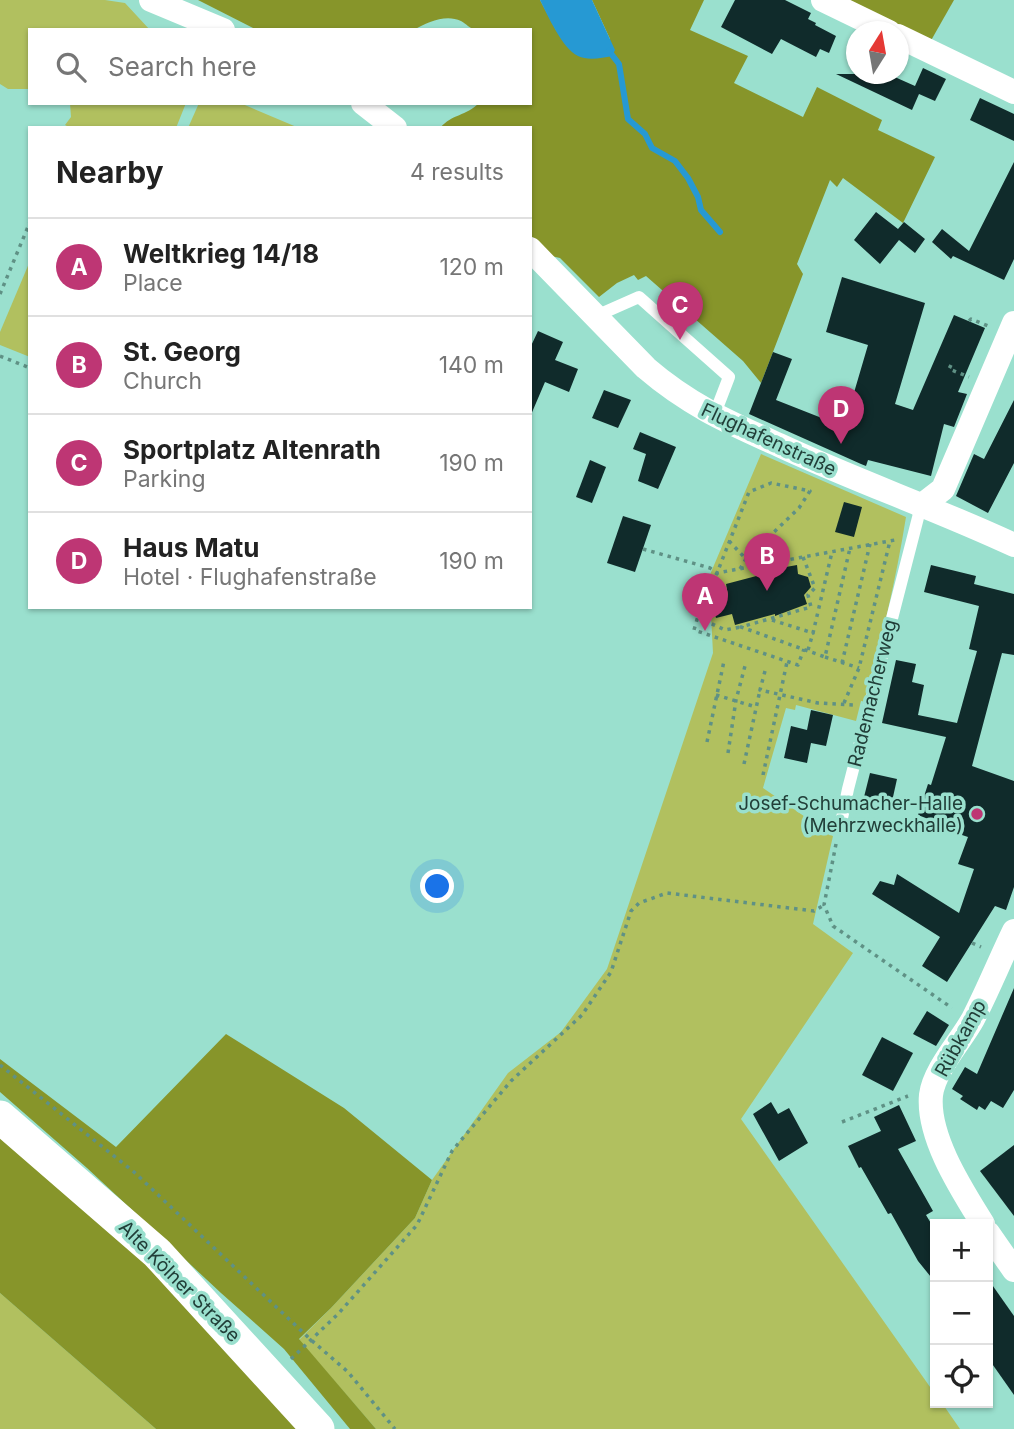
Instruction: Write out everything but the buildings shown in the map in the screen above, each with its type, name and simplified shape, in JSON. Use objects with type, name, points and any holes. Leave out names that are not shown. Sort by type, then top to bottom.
[{"type":"main road","name":"Alte Kölner Straße","points":[[0,1117],[157,1253],[318,1429]]},
{"type":"street","points":[[151,0],[218,28]]},
{"type":"street","points":[[823,0],[866,21]]},
{"type":"street","points":[[909,41],[1014,92]]},
{"type":"street","points":[[366,105],[392,126]]},
{"type":"street","name":"Flughafenstraße","points":[[532,250],[646,368],[684,398],[715,416],[1014,545]]},
{"type":"street","points":[[921,506],[943,489],[1014,323]]},
{"type":"street","name":"Rübkamp","points":[[980,1219],[954,1176],[946,1157],[936,1127],[931,1095],[944,1065],[972,1021],[1014,931]]},
{"type":"street","points":[[993,1240],[1014,1270]]},
{"type":"lane","points":[[596,316],[639,297],[729,377],[715,416]]},
{"type":"lane","name":"Rademacherweg","points":[[840,828],[921,506]]},
{"type":"path","points":[[0,293],[28,227]]},
{"type":"path","points":[[970,321],[971,319],[987,326]]},
{"type":"path","points":[[0,356],[28,367]]},
{"type":"path","points":[[740,569],[746,559],[799,508],[811,489],[771,483],[749,492],[717,573],[703,599],[694,630],[797,665],[813,633],[832,552]]},
{"type":"path","points":[[643,549],[710,568],[717,573],[914,536]]},
{"type":"path","points":[[729,541],[746,559]]},
{"type":"path","points":[[844,703],[859,668],[890,541]]},
{"type":"path","points":[[842,663],[870,544]]},
{"type":"path","points":[[825,657],[850,548]]},
{"type":"path","points":[[703,599],[703,615],[708,622],[725,630],[811,607],[808,595],[815,588],[803,557]]},
{"type":"path","points":[[771,619],[813,633]]},
{"type":"path","points":[[741,627],[859,668]]},
{"type":"path","points":[[707,742],[724,661]]},
{"type":"path","points":[[763,775],[787,662]]},
{"type":"path","points":[[728,753],[736,701],[745,666]]},
{"type":"path","points":[[744,764],[765,671]]},
{"type":"path","points":[[760,690],[818,703],[844,703],[869,708]]},
{"type":"path","points":[[716,695],[756,707]]},
{"type":"path","points":[[840,828],[824,905],[833,926],[959,1012]]},
{"type":"path","points":[[310,1339],[338,1314],[417,1225],[452,1151],[511,1081],[582,1015],[611,972],[631,911],[639,903],[667,893],[814,911],[824,905]]},
{"type":"path","points":[[0,1065],[134,1172],[348,1372],[395,1429]]},
{"type":"path","points":[[842,1122],[913,1094],[931,1095]]},
{"type":"green space","points":[[0,0],[105,0],[125,3],[148,28],[28,28],[28,89],[8,89],[0,84]]},
{"type":"green space","points":[[198,0],[540,0],[556,30],[579,56],[610,39],[592,0],[704,0],[690,30],[748,56],[734,83],[803,117],[817,87],[882,120],[878,130],[935,157],[903,223],[843,178],[837,187],[830,180],[797,264],[803,274],[761,383],[743,361],[646,276],[638,280],[634,275],[617,283],[599,297],[560,258],[551,256],[532,237],[532,126],[442,126],[476,105],[532,105],[532,28],[472,28],[449,18],[418,28],[253,28]]},
{"type":"green space","points":[[838,0],[954,0],[929,44],[909,34],[909,21],[881,21]]},
{"type":"green space","points":[[70,105],[185,105],[177,126],[65,125],[71,117]]},
{"type":"green space","points":[[198,105],[245,105],[294,126],[189,126]]},
{"type":"green space","points":[[28,266],[28,356],[0,345],[0,332]]},
{"type":"green space","points":[[761,454],[906,517],[872,679],[866,702],[861,701],[856,721],[796,705],[795,710],[786,708],[763,788],[833,836],[813,924],[853,953],[741,1119],[930,1387],[930,1408],[945,1408],[960,1429],[376,1429],[299,1340],[415,1218],[432,1180],[508,1073],[561,1032],[607,969],[713,653],[709,577]]},
{"type":"green space","points":[[226,1034],[344,1108],[432,1180],[415,1218],[299,1339],[376,1429],[350,1429],[284,1349],[0,1092],[0,1059],[116,1147]]},
{"type":"green space","points":[[0,1132],[133,1248],[300,1429],[156,1429],[0,1293]]},
{"type":"green space","points":[[0,1293],[156,1429],[0,1429]]},
{"type":"water","points":[[540,0],[592,0],[615,50],[612,56],[595,59],[572,52],[556,31]]},
{"type":"waterway","points":[[609,51],[619,64],[628,119],[645,134],[652,148],[675,161],[688,178],[698,197],[701,210],[720,232]]},
{"type":"place","name":"Sportplatz Altenrath","points":[[680,340]]},
{"type":"place","name":"Haus Matu","points":[[841,444]]},
{"type":"place","name":"St. Georg","points":[[767,591]]},
{"type":"place","name":"Weltkrieg 14/18","points":[[705,631]]},
{"type":"place","name":"Josef-Schumacher-Halle (Mehrzweckhalle)","points":[[977,814]]}]
